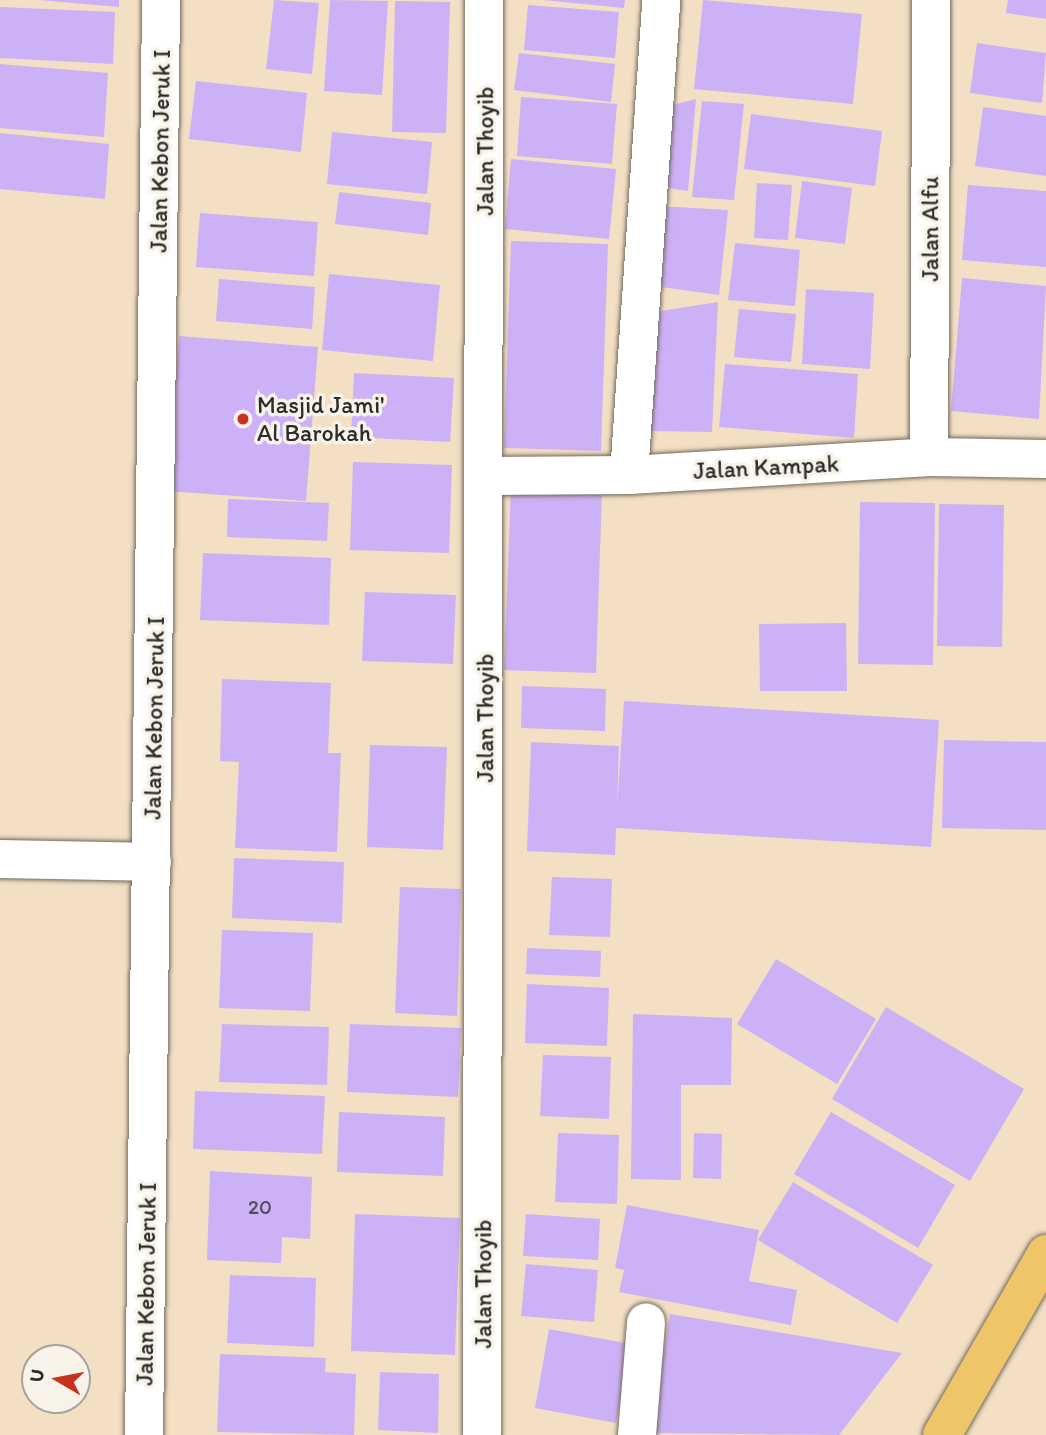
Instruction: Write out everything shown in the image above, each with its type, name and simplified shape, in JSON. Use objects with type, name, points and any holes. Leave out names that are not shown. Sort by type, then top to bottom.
[{"type":"main road","points":[[943,1435],[1046,1254]]},
{"type":"street","name":"Jalan Kebon Jeruk I","points":[[144,1435],[162,0]]},
{"type":"street","name":"Jalan Thoyib","points":[[482,1435],[486,476],[484,0]]},
{"type":"street","points":[[629,475],[662,0]]},
{"type":"street","name":"Jalan Alfu","points":[[929,457],[931,0]]},
{"type":"street","name":"Jalan Kampak","points":[[486,476],[629,475],[929,457],[1046,459]]},
{"type":"street","points":[[0,859],[152,862]]},
{"type":"street","points":[[637,1435],[646,1322]]},
{"type":"building","points":[[39,0],[119,0],[119,7]]},
{"type":"building","points":[[274,0],[319,3],[312,74],[266,69]]},
{"type":"building","points":[[330,0],[388,1],[382,95],[324,91]]},
{"type":"building","points":[[543,0],[625,0],[624,8]]},
{"type":"building","points":[[703,0],[862,14],[853,104],[694,89]]},
{"type":"building","points":[[1008,0],[1046,0],[1046,19],[1006,13]]},
{"type":"building","points":[[395,1],[450,2],[446,133],[392,132]]},
{"type":"building","points":[[528,5],[619,12],[615,58],[524,50]]},
{"type":"building","points":[[0,7],[115,12],[113,64],[0,58]]},
{"type":"building","points":[[977,43],[1046,53],[1042,103],[970,93]]},
{"type":"building","points":[[519,53],[615,64],[611,102],[514,90]]},
{"type":"building","points":[[0,64],[108,73],[104,137],[0,128]]},
{"type":"building","points":[[196,81],[307,93],[301,152],[189,139]]},
{"type":"building","points":[[521,97],[617,104],[612,164],[517,156]]},
{"type":"building","points":[[696,99],[688,191],[661,187],[663,107]]},
{"type":"building","points":[[702,101],[744,104],[734,200],[692,197]]},
{"type":"building","points":[[983,107],[1046,116],[1046,176],[975,166]]},
{"type":"building","points":[[751,114],[882,131],[875,186],[744,169]]},
{"type":"building","points":[[332,132],[432,142],[427,194],[327,184]]},
{"type":"building","points":[[0,133],[109,144],[105,199],[0,189]]},
{"type":"building","points":[[511,159],[616,169],[609,239],[505,229]]},
{"type":"building","points":[[802,181],[852,188],[845,244],[795,238]]},
{"type":"building","points":[[757,183],[792,185],[788,240],[754,238]]},
{"type":"building","points":[[968,185],[1046,191],[1046,267],[962,260]]},
{"type":"building","points":[[339,192],[431,203],[428,235],[335,224]]},
{"type":"building","points":[[659,206],[728,210],[719,295],[654,286]]},
{"type":"building","points":[[200,213],[318,222],[314,276],[196,267]]},
{"type":"building","points":[[511,241],[608,244],[601,451],[504,448]]},
{"type":"building","points":[[735,243],[800,250],[795,306],[728,300]]},
{"type":"building","points":[[329,274],[440,285],[433,361],[322,350]]},
{"type":"building","points":[[962,278],[1046,286],[1039,419],[951,411]]},
{"type":"building","points":[[219,279],[315,287],[312,329],[216,321]]},
{"type":"building","points":[[806,289],[874,293],[870,369],[802,364]]},
{"type":"building","points":[[718,302],[712,432],[649,431],[648,313]]},
{"type":"building","points":[[739,309],[796,314],[791,362],[734,357]]},
{"type":"building","name":"Masjid Jami' Al Barokah","points":[[179,336],[318,347],[306,501],[167,491]]},
{"type":"building","points":[[725,364],[858,374],[854,438],[719,427]]},
{"type":"building","points":[[354,373],[454,378],[450,442],[351,437]]},
{"type":"building","points":[[353,462],[452,465],[449,553],[350,550]]},
{"type":"building","points":[[511,487],[602,490],[596,673],[504,670]]},
{"type":"building","points":[[228,499],[329,503],[327,541],[227,537]]},
{"type":"building","points":[[860,502],[935,503],[933,665],[858,664]]},
{"type":"building","points":[[939,504],[1004,505],[1002,647],[937,646]]},
{"type":"building","points":[[203,553],[331,558],[329,625],[200,620]]},
{"type":"building","points":[[365,592],[456,595],[453,664],[362,661]]},
{"type":"building","points":[[846,623],[847,691],[760,691],[759,624]]},
{"type":"building","points":[[222,679],[331,683],[328,753],[341,753],[337,852],[235,848],[239,762],[220,761]]},
{"type":"building","points":[[522,686],[606,689],[605,731],[521,728]]},
{"type":"building","points":[[624,701],[939,720],[931,847],[616,828],[615,855],[527,851],[531,742],[619,746],[617,808]]},
{"type":"building","points":[[944,740],[1046,742],[1046,830],[942,828]]},
{"type":"building","points":[[370,745],[447,747],[443,850],[367,847]]},
{"type":"building","points":[[234,858],[344,862],[342,923],[232,918]]},
{"type":"building","points":[[552,877],[612,879],[610,937],[549,935]]},
{"type":"building","points":[[400,887],[461,889],[457,1016],[395,1013]]},
{"type":"building","points":[[222,930],[313,933],[310,1011],[219,1008]]},
{"type":"building","points":[[527,948],[601,951],[600,977],[526,974]]},
{"type":"building","points":[[776,959],[876,1019],[837,1084],[737,1024]]},
{"type":"building","points":[[527,984],[609,988],[607,1046],[525,1043]]},
{"type":"building","points":[[886,1007],[1024,1089],[970,1181],[832,1099]]},
{"type":"building","points":[[633,1014],[732,1018],[731,1085],[681,1085],[681,1180],[631,1179]]},
{"type":"building","points":[[222,1024],[329,1027],[327,1085],[219,1082]]},
{"type":"building","points":[[350,1024],[461,1028],[458,1097],[347,1092]]},
{"type":"building","points":[[543,1055],[611,1057],[609,1119],[540,1116]]},
{"type":"building","points":[[195,1091],[325,1096],[322,1154],[193,1149]]},
{"type":"building","points":[[339,1112],[445,1117],[443,1176],[337,1172]]},
{"type":"building","points":[[831,1112],[955,1185],[918,1248],[794,1174]]},
{"type":"building","points":[[558,1133],[619,1135],[617,1204],[555,1202]]},
{"type":"building","points":[[694,1133],[722,1134],[721,1179],[693,1178]]},
{"type":"building","points":[[210,1171],[312,1177],[310,1239],[282,1237],[281,1263],[207,1260]]},
{"type":"building","points":[[793,1182],[933,1265],[897,1323],[758,1240]]},
{"type":"building","points":[[627,1205],[759,1230],[749,1281],[797,1290],[791,1325],[619,1292],[624,1270],[615,1268]]},
{"type":"building","points":[[355,1214],[460,1218],[455,1355],[351,1351]]},
{"type":"building","points":[[526,1214],[600,1219],[598,1260],[523,1256]]},
{"type":"building","points":[[526,1264],[598,1270],[594,1322],[521,1316]]},
{"type":"building","points":[[230,1275],[316,1278],[314,1347],[227,1343]]},
{"type":"building","points":[[670,1314],[902,1353],[839,1435],[650,1433]]},
{"type":"building","points":[[549,1329],[631,1344],[616,1423],[535,1408]]},
{"type":"building","points":[[220,1354],[326,1358],[325,1372],[356,1374],[354,1435],[217,1432]]},
{"type":"building","points":[[380,1372],[439,1374],[438,1433],[378,1430]]},
{"type":"place","name":"Masjid Jami' Al Barokah","points":[[243,419]]}]
